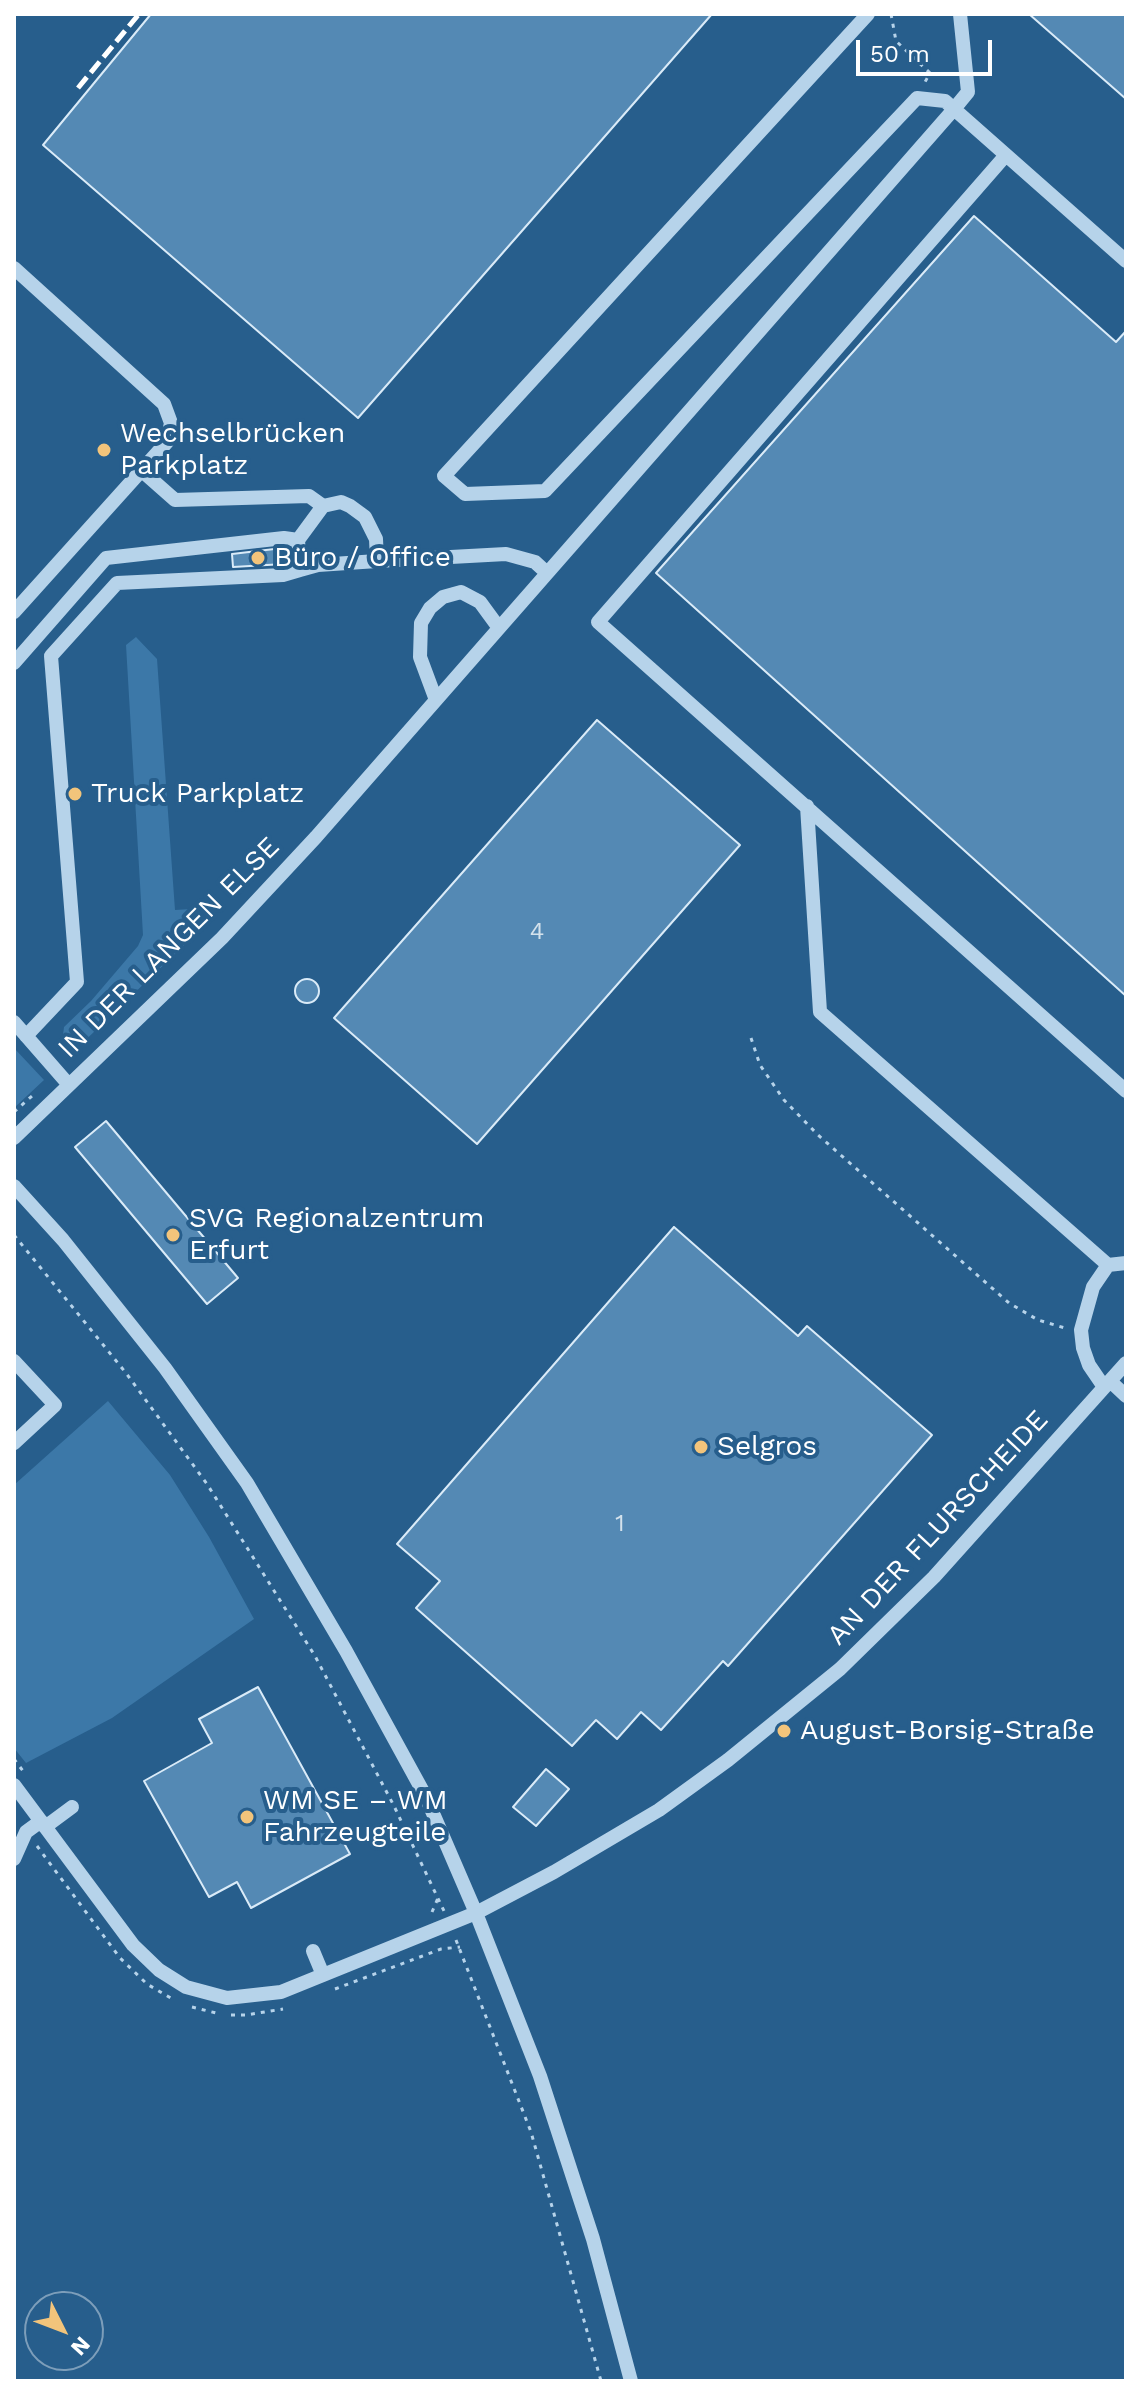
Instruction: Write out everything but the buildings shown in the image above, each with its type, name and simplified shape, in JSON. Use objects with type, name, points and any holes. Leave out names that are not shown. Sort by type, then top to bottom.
[{"type":"street","points":[[868,14],[444,476],[465,494],[545,491],[917,98],[945,101],[1126,261]]},
{"type":"street","points":[[954,109],[968,92],[960,14]]},
{"type":"street","name":"IN DER LANGEN ELSE","points":[[14,1138],[222,938],[436,700],[954,109]]},
{"type":"street","points":[[1006,155],[598,622],[1126,1091]]},
{"type":"street","points":[[14,268],[164,404],[171,423],[167,442],[14,612]]},
{"type":"street","points":[[141,470],[175,500],[309,496],[323,506]]},
{"type":"street","points":[[300,570],[298,540],[323,506],[341,502],[365,517],[376,539],[377,561]]},
{"type":"street","points":[[14,663],[106,558],[284,538],[298,540]]},
{"type":"street","points":[[26,1036],[77,982],[51,656],[117,583],[283,575],[318,565],[506,554],[535,562],[547,573]]},
{"type":"street","points":[[436,700],[420,657],[421,623],[430,608],[443,597],[461,592],[480,602],[499,628]]},
{"type":"street","points":[[807,806],[820,1012],[1108,1265],[1126,1263]]},
{"type":"street","points":[[14,1022],[69,1085]]},
{"type":"street","points":[[14,1186],[63,1240],[165,1368],[247,1483],[346,1651],[426,1797],[476,1913],[540,2076],[593,2239],[631,2381]]},
{"type":"street","points":[[1108,1265],[1093,1287],[1081,1330],[1083,1348],[1089,1365],[1107,1384],[1126,1396]]},
{"type":"street","points":[[14,1361],[55,1405],[14,1443]]},
{"type":"street","name":"AN DER FLURSCHEIDE","points":[[14,1785],[133,1945],[172,1979],[186,1987],[227,1998],[281,1992],[476,1913],[554,1872],[659,1810],[777,1722],[840,1669],[934,1577],[1126,1363]]},
{"type":"street","points":[[14,1859],[26,1832],[72,1807]]},
{"type":"street","points":[[313,1951],[323,1975]]},
{"type":"path","points":[[891,14],[896,41],[930,73],[917,98]]},
{"type":"path","points":[[751,1038],[760,1065],[784,1100],[818,1135],[982,1281],[1024,1314],[1060,1327],[1081,1330]]},
{"type":"path","points":[[14,1112],[33,1095]]},
{"type":"path","points":[[14,1235],[126,1373],[207,1484],[315,1656],[394,1806],[460,1947],[531,2132],[601,2381]]},
{"type":"path","points":[[14,1759],[30,1780]]},
{"type":"path","points":[[26,1832],[120,1958],[147,1984],[182,2004],[227,2015],[265,2013],[295,2005]]},
{"type":"path","points":[[426,1919],[435,1909],[438,1898]]},
{"type":"path","points":[[333,1990],[441,1949],[460,1947]]},
{"type":"shaded area","points":[[136,637],[157,659],[175,910],[191,909],[202,928],[71,1054],[62,1043],[64,1027],[91,1001],[138,946],[143,935],[126,645]]},
{"type":"shaded area","points":[[14,1048],[44,1080],[14,1108]]},
{"type":"shaded area","points":[[108,1401],[170,1475],[209,1537],[254,1619],[112,1718],[26,1763],[14,1748],[14,1485]]},
{"type":"railway","points":[[78,88],[139,14]]},
{"type":"place","name":"Wechselbrücken Parkplatz","points":[[104,450]]},
{"type":"place","name":"Büro / Office","points":[[258,558]]},
{"type":"place","name":"Truck Parkplatz","points":[[75,794]]},
{"type":"place","name":"SVG Regionalzentrum Erfurt","points":[[173,1235]]},
{"type":"place","name":"Selgros","points":[[701,1447]]},
{"type":"place","name":"August-Borsig-Straße","points":[[784,1731]]},
{"type":"place","name":"WM SE – WM Fahrzeugteile","points":[[247,1817]]}]
